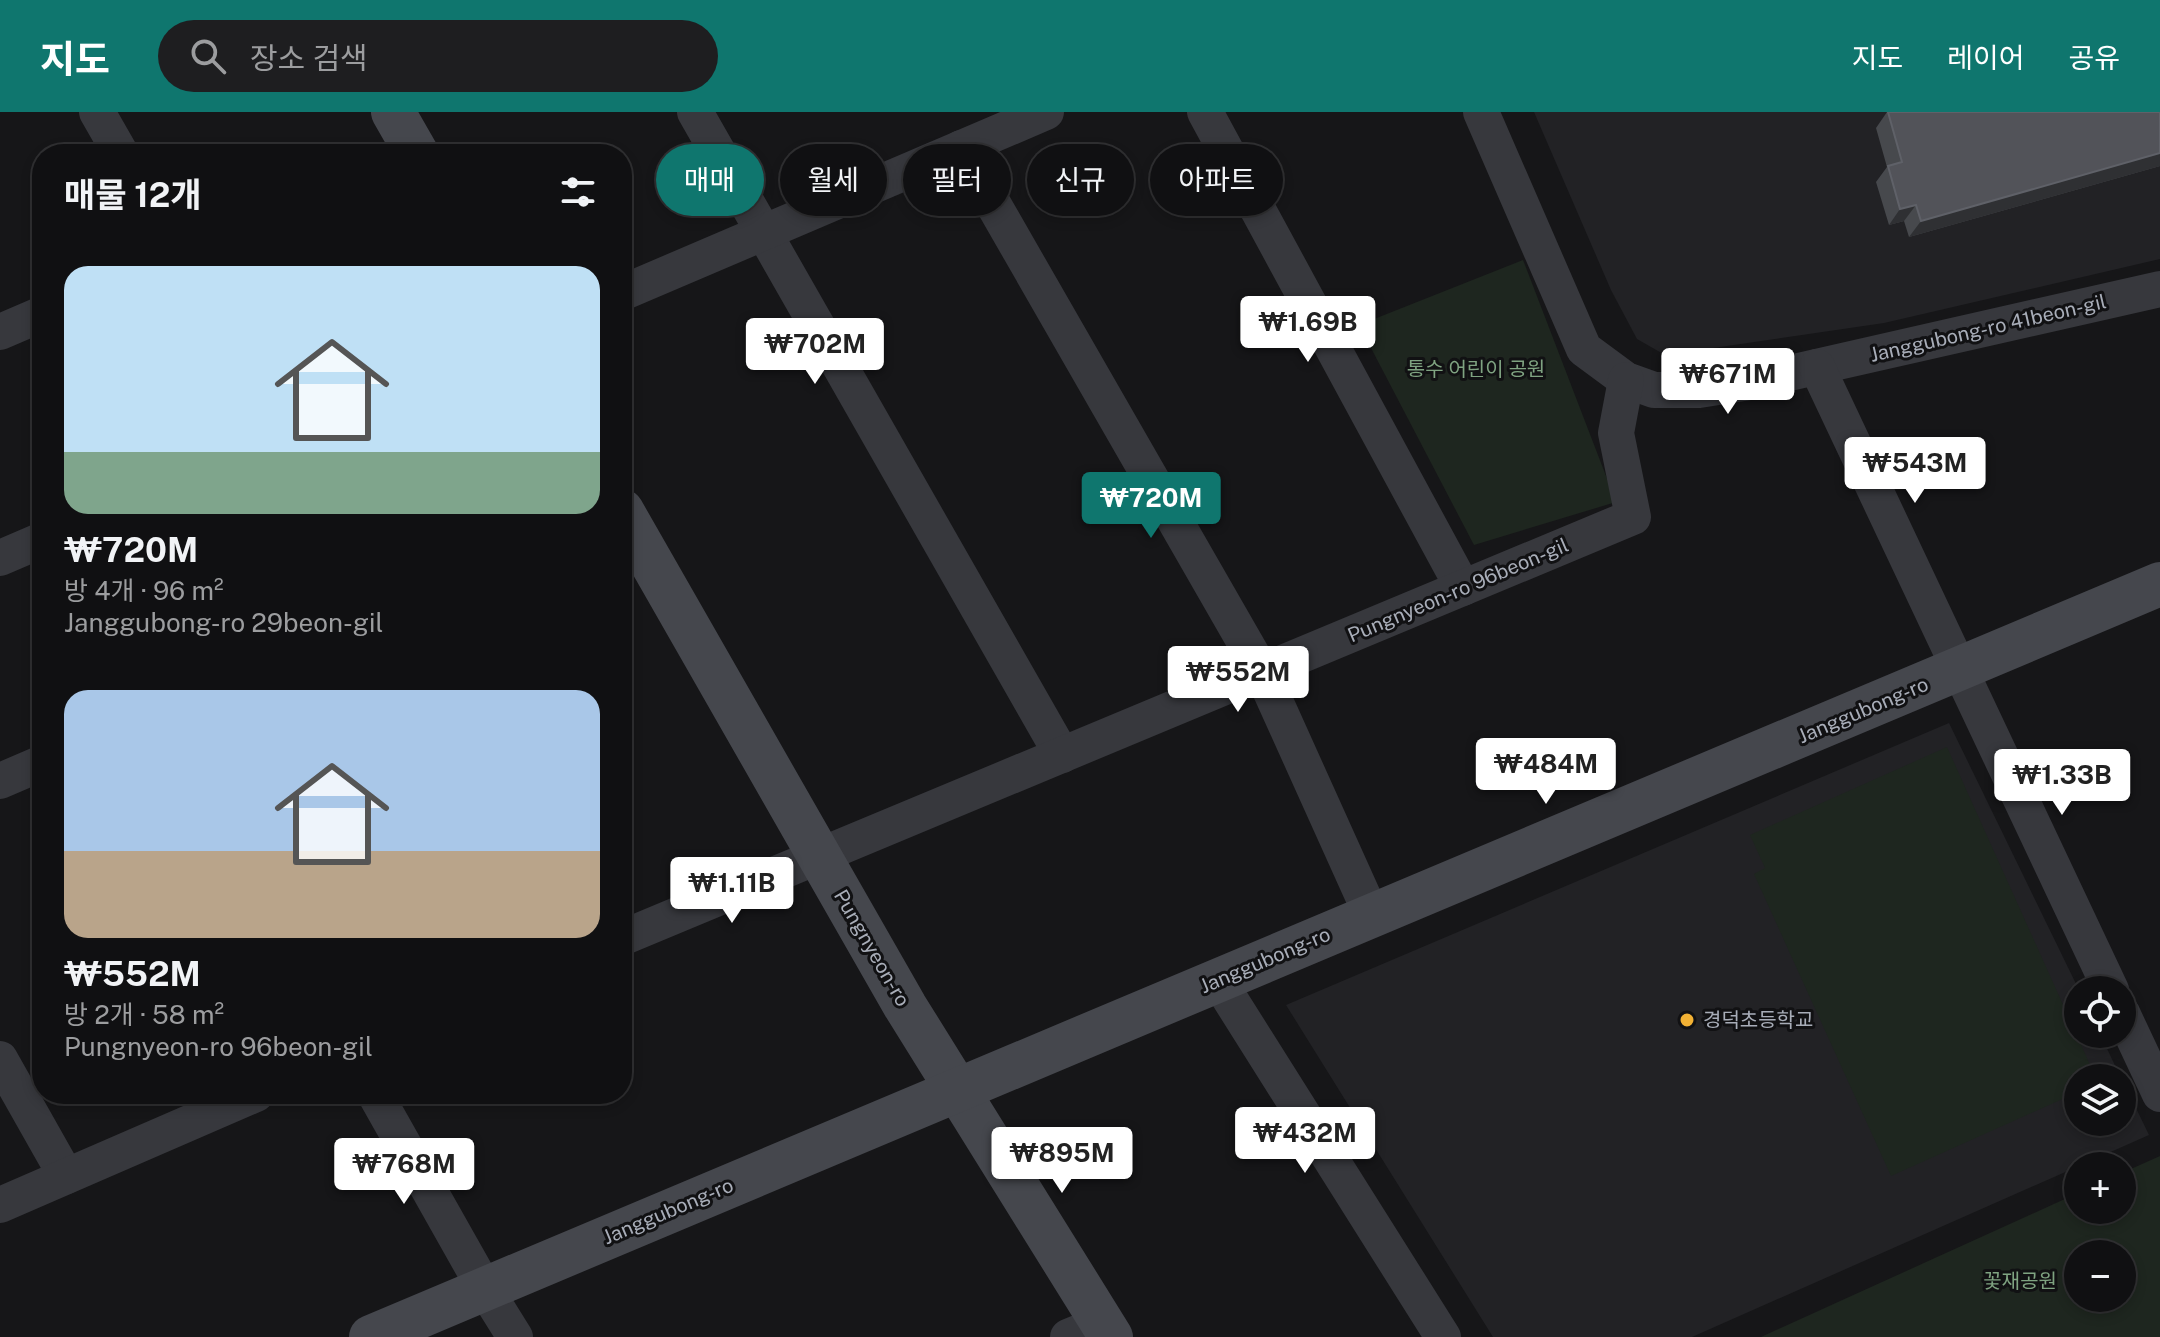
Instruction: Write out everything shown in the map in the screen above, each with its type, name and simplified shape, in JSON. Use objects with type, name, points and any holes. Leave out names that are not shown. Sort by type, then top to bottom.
[{"type":"street","points":[[97,112],[115,144]]},
{"type":"street","points":[[393,112],[411,144]]},
{"type":"street","points":[[695,112],[1062,755]]},
{"type":"street","points":[[970,144],[1046,112]]},
{"type":"street","points":[[1205,112],[1463,588]]},
{"type":"street","name":"Janggubong-ro 41beon-gil","points":[[1481,112],[1584,349],[1626,380],[1654,390],[1699,390],[1750,382],[2160,289]]},
{"type":"street","points":[[632,289],[903,173]]},
{"type":"street","points":[[1000,216],[1262,672],[1372,916]]},
{"type":"street","points":[[0,332],[32,318]]},
{"type":"street","points":[[1817,367],[2104,976]]},
{"type":"street","name":"Pungnyeon-ro 96beon-gil","points":[[632,934],[1633,517],[1616,433],[1626,380]]},
{"type":"street","name":"Pungnyeon-ro","points":[[632,528],[905,1006],[957,1089],[1093,1332]]},
{"type":"street","points":[[0,558],[32,544]]},
{"type":"street","name":"Janggubong-ro","points":[[371,1337],[2160,584]]},
{"type":"street","points":[[0,781],[32,769]]},
{"type":"street","points":[[1218,980],[1443,1337]]},
{"type":"street","points":[[2136,1043],[2160,1094]]},
{"type":"street","points":[[0,1059],[66,1176]]},
{"type":"street","points":[[0,1205],[223,1104]]},
{"type":"street","points":[[381,1104],[515,1337]]},
{"type":"shaded area","points":[[1534,112],[2160,112],[2160,259],[1884,323],[1665,355],[1637,339],[1611,290]]},
{"type":"shaded area","name":"경덕초등학교","points":[[1949,723],[2072,976],[2064,976],[2064,1048],[2107,1048],[2114,1064],[2064,1064],[2064,1136],[2136,1136],[2136,1108],[2149,1135],[2111,1152],[2064,1152],[2064,1173],[1692,1337],[1493,1337],[1286,1005]]},
{"type":"green space","name":"통수 어린이 공원","points":[[1523,260],[1616,502],[1474,545],[1359,325]]},
{"type":"green space","points":[[1947,747],[2064,1007],[2064,1048],[2082,1048],[2090,1064],[2064,1064],[2064,1098],[1891,1176],[1754,874],[1765,868],[1750,835]]},
{"type":"green space","name":"꽃재공원","points":[[2160,1156],[2160,1337],[1761,1337],[2064,1199],[2064,1224],[2136,1224],[2136,1167]]},
{"type":"building","points":[[1888,112],[2160,112],[2160,153],[1921,221],[1916,205],[1900,209],[1888,166],[1902,162]]},
{"type":"place","name":"경덕초등학교","points":[[1687,1020]]}]
